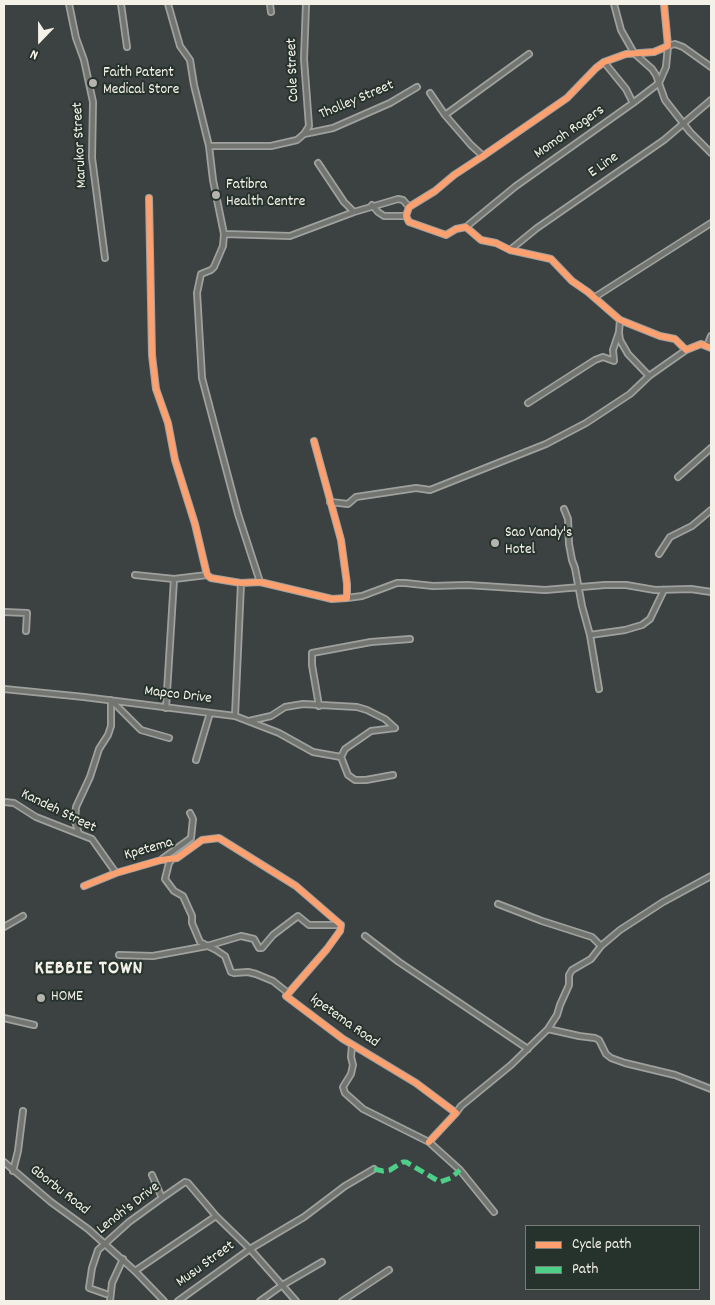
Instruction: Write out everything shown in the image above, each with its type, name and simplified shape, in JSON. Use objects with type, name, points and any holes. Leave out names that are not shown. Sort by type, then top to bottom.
[{"type":"street","name":"Marukor Street","points":[[69,4],[93,102],[92,158],[105,258]]},
{"type":"street","points":[[121,4],[127,47]]},
{"type":"street","points":[[168,4],[180,46],[190,60],[209,146],[213,180],[224,234],[223,246],[214,267],[212,270],[201,274],[197,293],[202,378],[238,514],[260,582]]},
{"type":"street","points":[[270,4],[271,12]]},
{"type":"street","name":"Cole Street","points":[[304,134],[309,126],[304,60],[306,4]]},
{"type":"street","points":[[614,4],[622,30],[634,53],[652,69],[665,100],[711,153]]},
{"type":"street","points":[[659,83],[666,67],[668,46],[664,4]]},
{"type":"street","points":[[406,216],[409,207],[435,191],[454,175],[567,98],[604,62],[617,56],[654,52],[675,44],[683,47],[711,67]]},
{"type":"street","points":[[445,114],[529,54]]},
{"type":"street","points":[[604,62],[626,89],[633,103]]},
{"type":"street","name":"Momoh Rogers","points":[[466,227],[516,186],[659,83]]},
{"type":"street","name":"Tholley Street","points":[[209,146],[271,146],[297,140],[304,134],[333,128],[390,103],[417,87]]},
{"type":"street","points":[[430,93],[471,145],[483,156]]},
{"type":"street","name":"E Line","points":[[510,250],[537,228],[664,140],[711,100]]},
{"type":"street","points":[[318,163],[344,202],[354,212]]},
{"type":"street","points":[[149,198],[152,355],[156,389],[168,423],[175,460],[195,524],[207,575]]},
{"type":"street","points":[[224,234],[290,236],[354,212],[398,199],[403,200],[409,207]]},
{"type":"street","points":[[372,206],[384,216],[406,216]]},
{"type":"street","points":[[406,216],[410,222],[446,235],[456,229],[466,227],[481,240],[496,243],[510,250],[551,259],[572,282],[594,297],[620,320],[660,336],[675,339],[686,350]]},
{"type":"street","points":[[594,297],[711,223]]},
{"type":"street","points":[[620,320],[619,332],[622,347],[649,376]]},
{"type":"street","points":[[528,403],[595,360],[603,357],[614,361],[613,350],[619,332]]},
{"type":"street","points":[[330,502],[348,504],[356,498],[416,488],[430,490],[546,444],[586,423],[630,394],[649,376],[686,350],[701,344],[709,347],[711,336]]},
{"type":"street","points":[[314,441],[341,540],[347,598]]},
{"type":"street","points":[[678,477],[709,449],[711,456]]},
{"type":"street","points":[[564,509],[568,519],[569,544],[590,635],[599,689]]},
{"type":"street","points":[[659,554],[670,537],[692,526],[711,510]]},
{"type":"street","points":[[135,575],[174,579],[207,575],[211,578],[241,583],[260,582],[332,599],[362,596],[397,583],[545,590],[626,585],[664,590],[691,589],[711,592]]},
{"type":"street","points":[[166,708],[174,579]]},
{"type":"street","points":[[235,716],[241,583]]},
{"type":"street","points":[[590,635],[624,630],[642,625],[650,619],[664,590]]},
{"type":"street","points":[[4,612],[27,613],[26,631]]},
{"type":"street","points":[[319,706],[312,666],[312,653],[371,642],[410,639]]},
{"type":"street","name":"Mapco Drive","points":[[4,690],[111,700],[235,716],[279,733],[313,752],[341,757]]},
{"type":"street","points":[[111,700],[141,730],[169,738]]},
{"type":"street","points":[[79,834],[75,821],[76,807],[90,777],[99,749],[108,735],[111,726],[111,700]]},
{"type":"street","points":[[248,721],[271,716],[285,706],[303,704],[356,707],[367,710],[385,719],[395,728],[370,731],[345,749],[341,757],[348,775],[355,780],[393,775]]},
{"type":"street","points":[[196,760],[210,713]]},
{"type":"street","name":"Kandeh Street","points":[[4,802],[14,803],[36,817],[92,839],[116,873]]},
{"type":"street","points":[[161,860],[191,838],[193,819],[190,813]]},
{"type":"street","name":"Kpetema","points":[[84,886],[116,873],[161,860],[177,858],[202,840],[219,838],[296,886],[341,924]]},
{"type":"street","points":[[172,858],[165,879],[174,891],[184,896],[200,942],[224,956],[231,972],[256,974],[273,981],[288,993]]},
{"type":"street","points":[[429,1142],[461,1106],[528,1049],[548,1029],[557,1015],[569,985],[572,970],[590,959],[601,946],[626,926],[663,902],[711,876]]},
{"type":"street","points":[[498,904],[592,937],[601,946]]},
{"type":"street","points":[[4,927],[23,916]]},
{"type":"street","points":[[119,955],[153,956],[207,946],[241,936],[254,939],[259,948],[262,948],[273,935],[298,916],[309,925],[341,924]]},
{"type":"street","name":"kpetema Road","points":[[341,924],[340,931],[327,949],[286,996],[352,1045],[416,1083],[456,1113]]},
{"type":"street","points":[[365,936],[399,962],[528,1049]]},
{"type":"street","points":[[4,1018],[34,1025]]},
{"type":"street","points":[[548,1029],[596,1038],[606,1054],[611,1058],[675,1075],[711,1089]]},
{"type":"street","points":[[352,1045],[351,1057],[353,1065],[351,1074],[343,1087],[345,1093],[363,1110],[429,1142],[460,1170],[494,1212]]},
{"type":"street","points":[[13,1171],[18,1151],[23,1111]]},
{"type":"street","name":"Gborbu Road","points":[[4,1162],[88,1229],[135,1271],[164,1301]]},
{"type":"street","name":"Musu Street","points":[[178,1301],[250,1249],[295,1223],[345,1186],[374,1169]]},
{"type":"street","points":[[152,1175],[162,1198]]},
{"type":"street","name":"Lenoh's Drive","points":[[106,1294],[91,1289],[89,1285],[98,1250],[129,1222],[162,1198],[185,1182],[188,1183],[216,1216]]},
{"type":"street","points":[[135,1271],[216,1216],[250,1249],[296,1301]]},
{"type":"street","points":[[110,1301],[112,1283],[122,1259]]},
{"type":"street","points":[[260,1301],[322,1262]]},
{"type":"street","points":[[342,1301],[389,1270]]},
{"type":"marked path","points":[[374,1169],[390,1170],[406,1162],[440,1182],[451,1178],[460,1170]]},
{"type":"cycle path","points":[[664,4],[668,46],[654,52],[626,54],[604,62],[567,98],[454,175],[435,191],[409,207],[406,216],[409,222],[446,235],[456,229],[466,227],[481,240],[496,243],[510,250],[551,259],[572,281],[588,292],[620,320],[660,336],[675,339],[686,350],[701,344],[711,348]]},
{"type":"cycle path","points":[[149,198],[152,355],[156,389],[168,423],[175,460],[195,524],[207,575],[211,578],[241,583],[260,582],[332,599],[347,598],[341,540],[314,441]]},
{"type":"cycle path","points":[[84,886],[116,873],[161,860],[177,858],[202,840],[219,838],[296,886],[341,925],[340,931],[327,949],[286,996],[343,1039],[416,1083],[456,1113],[429,1142]]},
{"type":"place","name":"Faith Patent Medical Store","points":[[93,83]]},
{"type":"place","name":"Fatibra Health Centre","points":[[216,195]]},
{"type":"place","name":"Sao Vandy's Hotel","points":[[495,543]]},
{"type":"place","name":"HOME","points":[[41,998]]},
{"type":"district","name":"KEBBIE TOWN","points":[[89,970]]}]
